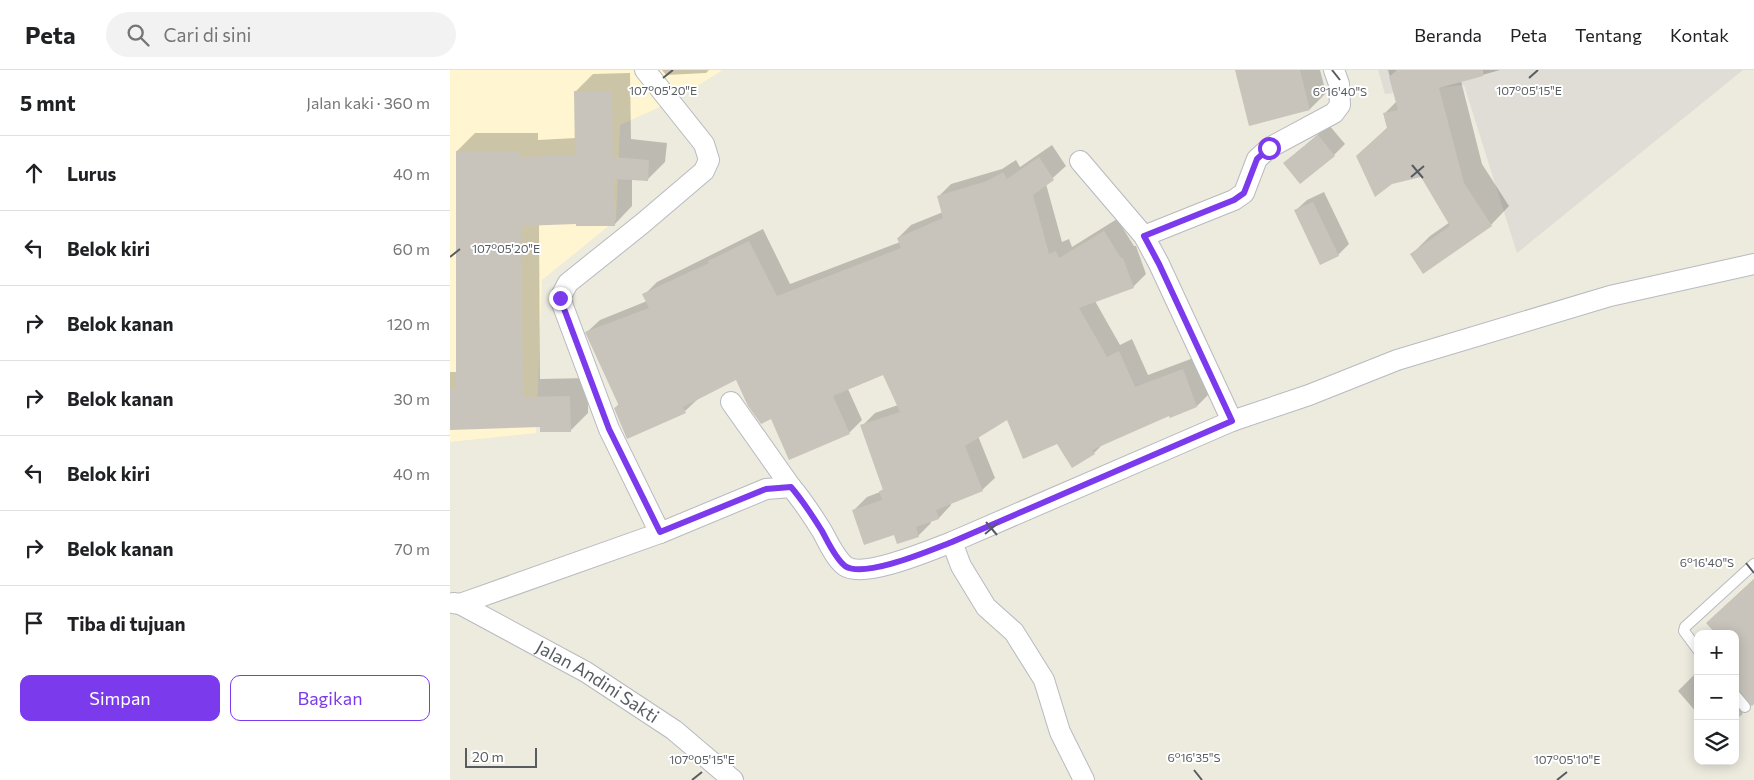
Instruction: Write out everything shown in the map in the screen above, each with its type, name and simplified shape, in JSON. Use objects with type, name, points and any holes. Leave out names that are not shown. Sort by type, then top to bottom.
[{"type":"street","points":[[645,70],[704,144],[709,160],[704,171],[643,223],[568,282],[560,298],[609,429],[660,532]]},
{"type":"street","points":[[1144,236],[1234,200],[1244,193],[1257,159],[1269,148],[1334,113],[1340,105],[1340,89],[1334,70]]},
{"type":"street","points":[[1080,161],[1144,236],[1159,264],[1232,421]]},
{"type":"street","points":[[731,402],[791,487],[804,502],[835,554],[846,566],[856,569],[874,569],[952,542],[1232,421],[1309,395],[1397,360],[1610,296],[1754,264]]},
{"type":"street","points":[[455,603],[660,532],[766,489],[791,487]]},
{"type":"street","points":[[952,542],[961,566],[986,607],[1014,632],[1044,680],[1060,732],[1084,780]]},
{"type":"street","name":"Jalan Andini Sakti","points":[[455,603],[586,672],[674,730],[733,780]]},
{"type":"lane","points":[[1694,645],[1685,635],[1686,626],[1754,564]]},
{"type":"lane","points":[[1739,700],[1745,707]]},
{"type":"shaded area","points":[[450,70],[723,70],[671,102],[620,125],[616,220],[542,280],[536,433],[450,442]]},
{"type":"shaded area","points":[[1378,70],[1743,70],[1517,253],[1464,85],[1385,94]]},
{"type":"building","points":[[1235,70],[1300,70],[1310,110],[1249,126]]},
{"type":"building","points":[[1397,70],[1483,70],[1483,76],[1439,88],[1464,183],[1492,226],[1423,274],[1410,254],[1450,226],[1421,177],[1392,184],[1375,197],[1356,156],[1387,128],[1383,113],[1398,110],[1389,77]]},
{"type":"building","points":[[574,91],[612,91],[613,157],[649,160],[648,181],[614,179],[615,226],[576,226],[576,224],[521,226],[523,397],[570,396],[571,432],[540,432],[540,427],[450,430],[450,389],[456,389],[456,151],[520,151],[520,157],[575,155]]},
{"type":"building","points":[[1318,135],[1335,156],[1300,184],[1283,163]]},
{"type":"building","points":[[1039,157],[1054,180],[1033,195],[1049,254],[1056,251],[1059,258],[1104,231],[1121,258],[1123,258],[1134,288],[1079,308],[1107,357],[1119,351],[1135,387],[1183,369],[1197,407],[1170,418],[1169,416],[1092,450],[1095,454],[1072,468],[1057,444],[1023,459],[1007,420],[965,446],[983,491],[936,510],[939,519],[916,527],[919,537],[897,544],[894,535],[864,545],[852,510],[882,500],[879,491],[883,490],[860,425],[900,412],[883,375],[833,396],[850,434],[789,460],[771,419],[761,424],[748,406],[736,380],[683,407],[686,413],[627,439],[614,408],[619,406],[585,332],[649,308],[642,294],[709,263],[708,261],[749,241],[777,296],[901,248],[897,238],[943,218],[937,196],[987,181],[1003,172],[1007,179]]},
{"type":"building","points":[[1313,202],[1339,256],[1320,265],[1294,210]]},
{"type":"building","points":[[1754,579],[1754,704],[1752,706],[1739,690],[1739,630],[1712,630],[1706,623]]},
{"type":"route","points":[[560,298],[609,429],[660,532],[766,489],[791,487],[804,502],[835,554],[846,566],[856,569],[874,569],[952,542],[1154,453],[1232,421],[1159,264],[1144,236],[1234,200],[1244,193],[1257,159],[1269,148]]}]
